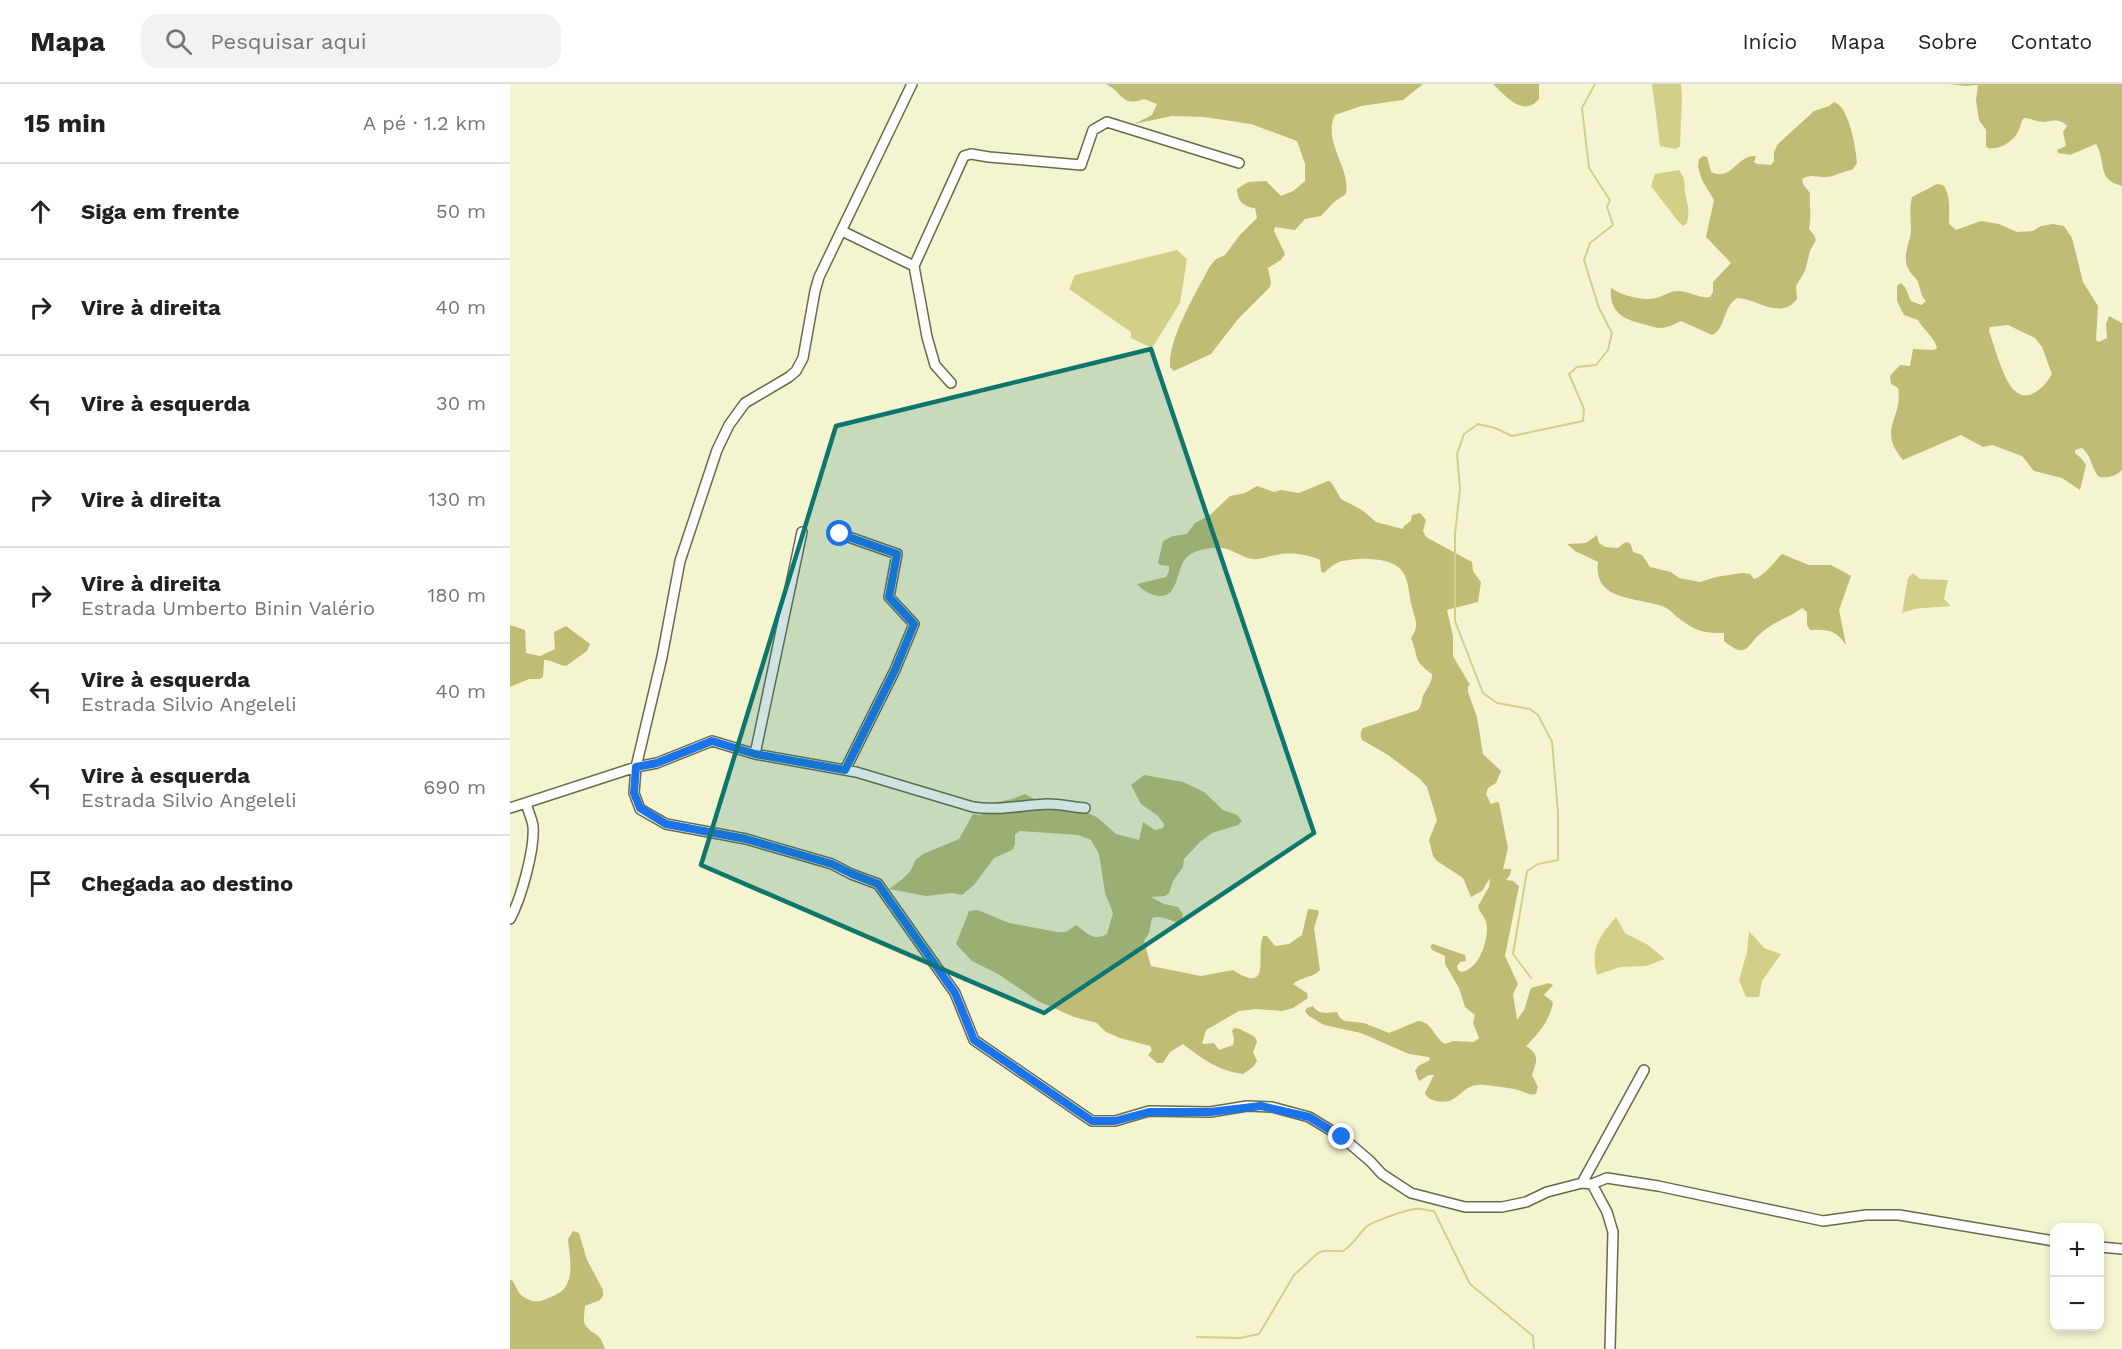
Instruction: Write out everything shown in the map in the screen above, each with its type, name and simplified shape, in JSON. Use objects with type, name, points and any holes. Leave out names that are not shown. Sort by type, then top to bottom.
[{"type":"street","points":[[912,84],[819,277],[800,366],[789,377],[745,403],[729,425],[717,450],[680,561],[662,657],[636,767],[634,793],[640,808],[666,824],[746,839],[832,864],[878,884],[955,993],[974,1040],[1092,1121],[1115,1121],[1149,1112],[1210,1112],[1248,1106],[1272,1107],[1309,1117],[1342,1137],[1382,1174],[1411,1193],[1465,1207],[1502,1207],[1526,1202],[1547,1192],[1607,1178],[1658,1186],[1823,1221],[1866,1215],[1899,1215],[2050,1240]]},
{"type":"street","points":[[951,383],[935,365],[927,337],[914,267],[962,159],[967,154],[1081,165],[1094,130],[1107,122],[1239,163]]},
{"type":"street","points":[[842,231],[914,267]]},
{"type":"street","points":[[755,754],[802,532]]},
{"type":"street","points":[[840,534],[897,554],[889,597],[914,624],[895,670],[845,770]]},
{"type":"street","points":[[510,808],[636,767],[657,763],[712,741],[755,754],[845,770],[895,782],[973,807],[988,809],[1051,804],[1085,808]]},
{"type":"street","points":[[510,919],[519,897],[531,849],[533,826],[526,803]]},
{"type":"street","points":[[1587,1184],[1644,1070]]},
{"type":"street","points":[[1587,1184],[1607,1212],[1613,1232],[1610,1349]]},
{"type":"street","points":[[2104,1247],[2122,1249]]},
{"type":"highlighted area","points":[[1151,349],[1314,833],[1044,1013],[701,865],[836,426]]},
{"type":"shaded area","points":[[1105,84],[1423,84],[1403,100],[1361,106],[1335,115],[1332,135],[1345,174],[1346,194],[1334,202],[1321,216],[1305,219],[1295,230],[1275,227],[1274,231],[1285,254],[1281,260],[1268,268],[1270,287],[1238,319],[1211,354],[1174,371],[1170,367],[1173,343],[1210,266],[1216,259],[1225,255],[1239,236],[1257,218],[1255,208],[1242,203],[1237,189],[1248,182],[1266,181],[1281,196],[1293,191],[1305,181],[1305,164],[1297,141],[1251,124],[1204,117],[1172,116],[1134,124],[1152,115],[1157,104],[1144,99],[1126,100]]},
{"type":"shaded area","points":[[1493,84],[1539,84],[1539,99],[1533,104],[1521,106],[1509,99]]},
{"type":"shaded area","points":[[1652,84],[1681,84],[1680,146],[1676,149],[1660,146]]},
{"type":"shaded area","points":[[1949,84],[2122,84],[2122,186],[2114,183],[2105,175],[2096,144],[2070,155],[2058,153],[2057,150],[2066,146],[2063,132],[2067,126],[2059,121],[2041,122],[2024,118],[2018,132],[2009,142],[1997,148],[1988,148],[1986,130],[1979,120],[1976,101],[1978,85]]},
{"type":"shaded area","points":[[1834,102],[1844,111],[1848,119],[1857,163],[1852,170],[1833,176],[1809,176],[1802,179],[1810,193],[1809,229],[1816,240],[1810,251],[1805,271],[1796,286],[1797,299],[1783,308],[1776,308],[1737,298],[1729,307],[1720,328],[1712,335],[1681,321],[1667,327],[1657,328],[1629,320],[1615,309],[1612,303],[1611,288],[1645,299],[1678,291],[1710,297],[1713,292],[1713,282],[1731,263],[1706,237],[1714,200],[1702,180],[1698,167],[1699,159],[1703,156],[1707,157],[1711,172],[1718,174],[1724,174],[1749,157],[1756,156],[1754,162],[1757,164],[1771,165],[1778,144],[1814,111]]},
{"type":"shaded area","points":[[1679,170],[1684,179],[1688,210],[1687,223],[1683,226],[1651,186],[1655,174]]},
{"type":"shaded area","points":[[1937,184],[1943,185],[1948,198],[1949,224],[1956,230],[1981,221],[1999,224],[2017,232],[2033,231],[2041,226],[2053,224],[2064,226],[2072,238],[2083,282],[2098,306],[2096,340],[2099,342],[2107,338],[2106,324],[2109,316],[2122,323],[2122,470],[2111,476],[2099,477],[2085,451],[2082,448],[2075,450],[2086,465],[2080,490],[2062,478],[2034,471],[2022,456],[1992,445],[1983,447],[1961,435],[1903,460],[1895,449],[1892,439],[1891,431],[1899,398],[1898,388],[1891,384],[1890,376],[1900,365],[1910,366],[1913,349],[1934,350],[1937,348],[1934,340],[1918,320],[1904,315],[1897,301],[1897,286],[1901,283],[1911,301],[1921,305],[1926,301],[1917,280],[1906,263],[1911,231],[1912,197]],"holes":[[[2008,325],[2035,338],[2042,347],[2052,374],[2036,392],[2020,394],[2011,386],[2003,372],[1989,331],[1990,327]]]},
{"type":"shaded area","points":[[1177,250],[1187,259],[1180,303],[1152,348],[1131,338],[1131,332],[1069,289],[1075,275]]},
{"type":"shaded area","points":[[1328,481],[1331,482],[1341,499],[1362,510],[1376,522],[1403,529],[1411,521],[1412,515],[1420,513],[1426,520],[1423,531],[1426,537],[1472,562],[1473,571],[1481,582],[1478,602],[1447,610],[1453,636],[1453,656],[1470,685],[1468,692],[1477,717],[1483,754],[1501,771],[1496,783],[1488,788],[1486,794],[1491,804],[1499,803],[1508,848],[1503,869],[1511,869],[1506,880],[1513,881],[1519,886],[1505,956],[1518,984],[1513,994],[1517,1020],[1524,1010],[1531,988],[1549,983],[1553,985],[1544,995],[1553,1002],[1550,1014],[1526,1046],[1534,1052],[1536,1059],[1532,1075],[1538,1087],[1536,1094],[1479,1085],[1469,1087],[1449,1101],[1432,1100],[1425,1093],[1434,1075],[1429,1075],[1419,1081],[1415,1071],[1418,1066],[1430,1060],[1429,1057],[1409,1054],[1361,1033],[1324,1025],[1305,1011],[1313,1006],[1321,1012],[1337,1012],[1345,1021],[1364,1023],[1389,1033],[1418,1021],[1423,1022],[1445,1044],[1453,1041],[1474,1042],[1479,1038],[1473,1023],[1475,1015],[1465,1007],[1459,988],[1445,964],[1445,956],[1432,950],[1430,946],[1433,944],[1465,955],[1466,961],[1460,962],[1457,966],[1461,972],[1472,967],[1480,955],[1487,934],[1487,925],[1478,906],[1489,887],[1490,878],[1482,891],[1471,897],[1463,878],[1437,861],[1433,856],[1429,840],[1437,820],[1427,787],[1420,779],[1388,755],[1362,740],[1361,737],[1363,728],[1418,710],[1431,679],[1432,674],[1417,658],[1411,638],[1416,622],[1408,584],[1402,571],[1397,566],[1382,560],[1354,559],[1339,562],[1324,573],[1321,571],[1320,560],[1304,555],[1281,554],[1253,559],[1227,549],[1212,548],[1196,552],[1184,560],[1176,583],[1166,595],[1150,594],[1137,584],[1166,577],[1169,566],[1158,563],[1163,541],[1173,536],[1187,534],[1195,523],[1210,515],[1230,496],[1245,493],[1257,486],[1274,492],[1281,490],[1299,493]]},
{"type":"shaded area","points":[[1597,535],[1599,543],[1605,547],[1618,548],[1628,542],[1633,552],[1642,555],[1650,567],[1671,572],[1679,578],[1700,582],[1742,573],[1750,574],[1754,579],[1766,572],[1782,554],[1809,565],[1831,565],[1851,576],[1839,610],[1846,645],[1839,636],[1831,632],[1810,630],[1807,625],[1807,612],[1802,608],[1769,627],[1747,648],[1738,650],[1724,641],[1724,633],[1699,630],[1664,607],[1609,591],[1602,584],[1598,575],[1598,562],[1575,551],[1567,544],[1586,543]]},
{"type":"shaded area","points":[[1913,573],[1920,579],[1948,580],[1944,599],[1951,606],[1920,608],[1902,613],[1908,578]]},
{"type":"shaded area","points":[[510,625],[525,630],[526,653],[540,656],[555,649],[554,632],[566,626],[590,644],[587,651],[566,666],[544,660],[543,677],[529,679],[510,687]]},
{"type":"shaded area","points":[[1144,775],[1183,782],[1204,792],[1223,810],[1237,815],[1242,821],[1238,825],[1212,833],[1200,842],[1184,859],[1183,867],[1173,881],[1169,893],[1165,896],[1151,897],[1164,904],[1178,907],[1183,914],[1181,923],[1163,918],[1152,918],[1149,933],[1144,941],[1151,966],[1201,976],[1233,970],[1245,977],[1253,978],[1258,975],[1260,969],[1263,936],[1267,936],[1275,946],[1289,944],[1302,935],[1308,909],[1319,912],[1314,928],[1320,970],[1293,984],[1307,993],[1308,998],[1293,1008],[1282,1011],[1256,1009],[1239,1011],[1206,1030],[1202,1044],[1214,1043],[1219,1050],[1233,1045],[1232,1031],[1234,1028],[1255,1037],[1257,1042],[1253,1052],[1257,1061],[1243,1074],[1211,1064],[1183,1044],[1170,1052],[1163,1063],[1157,1063],[1148,1055],[1152,1050],[1150,1046],[1120,1038],[1106,1032],[1097,1023],[1074,1017],[1038,1001],[998,974],[972,961],[956,944],[969,911],[978,910],[1009,923],[1057,932],[1066,932],[1076,925],[1094,937],[1107,934],[1113,913],[1105,893],[1099,854],[1091,840],[1078,835],[1020,831],[1015,834],[1015,845],[1012,850],[994,858],[974,885],[962,895],[952,893],[926,896],[889,889],[905,877],[915,860],[923,854],[959,839],[973,814],[981,815],[987,804],[1025,794],[1045,805],[1087,812],[1098,818],[1116,834],[1139,840],[1143,822],[1155,830],[1163,828],[1164,824],[1158,816],[1141,804],[1131,785]]},
{"type":"shaded area","points":[[1616,917],[1625,933],[1648,945],[1665,959],[1646,966],[1620,967],[1597,975],[1595,950],[1597,943]]},
{"type":"shaded area","points":[[1749,931],[1764,948],[1781,954],[1762,981],[1759,997],[1746,997],[1739,980],[1747,952]]},
{"type":"shaded area","points":[[573,1231],[579,1233],[587,1260],[603,1290],[600,1300],[585,1306],[584,1319],[586,1326],[599,1337],[605,1349],[510,1349],[510,1279],[521,1295],[532,1301],[543,1300],[562,1291],[570,1275],[568,1239]]},
{"type":"waterway","points":[[1531,978],[1513,954],[1527,871],[1538,864],[1558,860],[1558,812],[1552,742],[1538,715],[1530,709],[1497,703],[1483,693],[1455,621],[1455,534],[1460,489],[1457,454],[1464,434],[1478,424],[1495,428],[1512,436],[1583,421],[1584,409],[1569,374],[1577,367],[1596,365],[1608,350],[1612,333],[1599,308],[1584,260],[1590,243],[1613,225],[1607,207],[1610,200],[1589,168],[1582,108],[1595,84]]},
{"type":"waterway","points":[[1197,1337],[1240,1338],[1259,1334],[1294,1275],[1318,1253],[1343,1251],[1366,1227],[1382,1219],[1417,1209],[1434,1211],[1470,1284],[1533,1336],[1534,1349]]},
{"type":"route","points":[[840,534],[897,554],[889,597],[914,624],[895,670],[845,770],[755,754],[712,741],[657,763],[636,767],[634,793],[640,808],[666,824],[746,839],[832,864],[878,884],[955,993],[974,1040],[1092,1121],[1115,1121],[1149,1112],[1210,1112],[1261,1106],[1309,1117],[1342,1137]]}]
